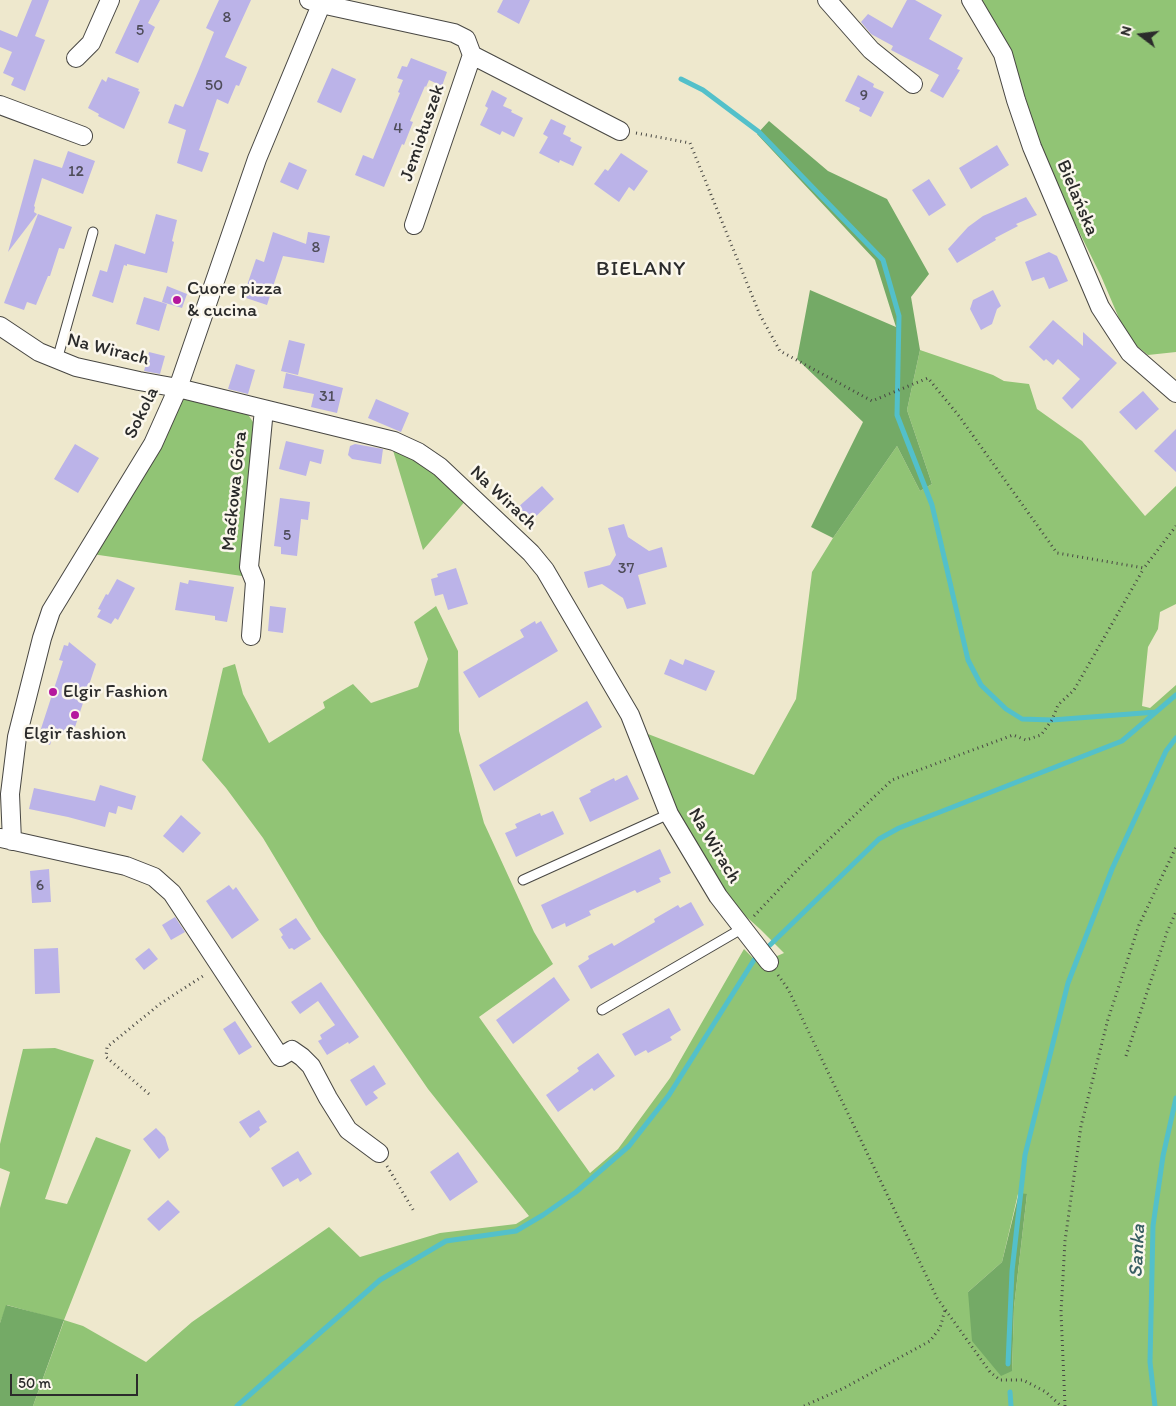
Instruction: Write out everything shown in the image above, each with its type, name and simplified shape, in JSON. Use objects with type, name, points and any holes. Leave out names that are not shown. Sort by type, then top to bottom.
[{"type":"street","points":[[76,58],[91,44],[110,0]]},
{"type":"street","points":[[827,0],[871,50],[913,84]]},
{"type":"street","name":"Bielańska","points":[[971,0],[1003,54],[1032,147],[1100,307],[1130,352],[1176,393]]},
{"type":"street","points":[[318,1],[454,32],[466,39],[472,55],[620,131]]},
{"type":"street","name":"Sokola","points":[[6,839],[17,737],[42,638],[51,611],[153,444],[178,388],[257,158],[318,1]]},
{"type":"street","name":"Jemiołuszek","points":[[414,225],[472,55]]},
{"type":"street","points":[[0,106],[82,136]]},
{"type":"street","name":"Na Wirach","points":[[0,326],[39,352],[57,360],[101,374],[178,388],[394,441],[418,452],[440,468],[531,554],[545,570],[630,715],[669,814],[718,896],[769,962]]},
{"type":"street","name":"Maćkowa Góra","points":[[251,636],[255,582],[249,567],[264,409]]},
{"type":"street","points":[[6,839],[126,866],[154,877],[172,893],[280,1057],[292,1050],[302,1057],[311,1066],[348,1130],[379,1153]]},
{"type":"lane","points":[[57,360],[93,232]]},
{"type":"lane","points":[[522,880],[669,814]]},
{"type":"lane","points":[[602,1010],[743,928]]},
{"type":"path","points":[[620,131],[690,143],[760,315],[780,351],[872,401],[928,378],[959,416],[1058,553],[1144,568]]},
{"type":"path","points":[[743,928],[802,865],[892,780],[1013,735],[1026,740],[1041,735],[1052,720],[1058,705],[1074,690],[1144,568],[1176,526]]},
{"type":"path","points":[[1065,1406],[1061,1312],[1065,1241],[1081,1126],[1108,1019],[1139,925],[1176,848]]},
{"type":"path","points":[[1126,1056],[1167,932],[1176,912]]},
{"type":"path","points":[[769,962],[788,989],[937,1298],[990,1372],[1000,1380],[1023,1380],[1046,1392],[1061,1406]]},
{"type":"path","points":[[149,1094],[106,1057],[106,1048],[160,1004],[221,965]]},
{"type":"path","points":[[379,1153],[415,1213]]},
{"type":"path","points":[[804,1406],[844,1388],[930,1341],[940,1328],[945,1310]]},
{"type":"green space","points":[[980,0],[1176,0],[1176,352],[1148,355],[1133,343],[1124,330],[1101,276],[1050,173]]},
{"type":"green space","points":[[769,121],[828,171],[887,199],[929,274],[911,297],[920,350],[907,410],[932,484],[920,491],[897,446],[833,538],[811,527],[863,422],[797,359],[810,290],[896,327],[875,260],[757,134]]},
{"type":"green space","points":[[920,350],[993,375],[1004,381],[1029,384],[1037,409],[1082,441],[1145,516],[1176,486],[1176,604],[1160,612],[1158,629],[1148,647],[1142,706],[1150,708],[1176,685],[1176,1406],[33,1406],[64,1321],[7,1305],[0,1323],[0,1208],[10,1172],[0,1168],[0,1144],[23,1049],[55,1048],[94,1060],[45,1199],[67,1204],[96,1137],[131,1150],[64,1320],[83,1326],[146,1362],[192,1322],[329,1227],[360,1257],[440,1233],[516,1224],[529,1216],[428,1089],[319,931],[263,838],[226,788],[202,760],[223,668],[235,664],[243,694],[269,743],[325,708],[323,702],[353,684],[371,703],[418,687],[428,659],[414,622],[436,606],[458,651],[459,731],[484,823],[534,932],[553,964],[479,1017],[590,1173],[618,1149],[670,1078],[744,949],[759,964],[784,953],[721,894],[681,823],[648,734],[754,775],[796,699],[812,572],[833,538],[897,446],[920,491],[932,484],[907,410]],"holes":[[[1018,1194],[1027,1194],[1014,1307],[1012,1371],[968,1292],[1002,1262]]]},
{"type":"green space","points":[[183,398],[247,413],[257,428],[242,576],[92,554]]},
{"type":"green space","points":[[392,447],[415,457],[467,499],[423,550]]},
{"type":"green space","points":[[1019,1193],[1027,1194],[1014,1307],[1012,1371],[1001,1376],[972,1341],[968,1292],[1002,1262]]},
{"type":"green space","points":[[6,1305],[64,1320],[33,1406],[0,1406],[0,1323]]},
{"type":"building","points":[[32,0],[49,0],[35,36],[45,40],[25,91],[11,85],[14,78],[3,73],[12,52],[0,47],[0,30],[17,37]]},
{"type":"building","points":[[140,0],[160,0],[148,23],[155,27],[138,63],[115,53]]},
{"type":"building","points":[[219,0],[251,0],[225,57],[247,67],[239,86],[236,85],[228,104],[217,99],[199,150],[209,153],[202,172],[177,163],[186,130],[168,123],[175,104],[183,107],[199,69],[214,32],[206,28]]},
{"type":"building","points":[[503,0],[530,0],[519,24],[497,12]]},
{"type":"building","points":[[907,0],[915,0],[942,15],[929,39],[963,58],[957,69],[960,70],[943,98],[930,91],[939,75],[891,50],[893,46],[871,34],[861,22],[868,14],[892,28]]},
{"type":"building","points":[[411,58],[447,72],[442,86],[429,80],[425,86],[410,121],[413,122],[404,145],[402,144],[384,187],[355,175],[363,155],[373,159],[400,93],[398,92],[403,80],[397,78],[402,66],[407,67]]},
{"type":"building","points":[[332,68],[356,79],[341,113],[317,102]]},
{"type":"building","points":[[858,75],[874,84],[873,87],[884,92],[871,117],[859,111],[860,108],[845,101]]},
{"type":"building","points":[[108,77],[139,89],[138,91],[140,92],[124,129],[98,116],[99,114],[88,108],[102,79],[106,82]]},
{"type":"building","points":[[492,90],[507,98],[503,106],[523,118],[514,137],[502,131],[500,135],[480,125],[488,108],[485,106]]},
{"type":"building","points":[[551,119],[566,126],[563,134],[571,138],[570,141],[582,147],[573,166],[560,160],[559,163],[539,153],[548,137],[543,134]]},
{"type":"building","points":[[997,145],[1009,165],[971,189],[959,168]]},
{"type":"building","points":[[68,151],[95,161],[83,194],[42,178],[34,206],[34,212],[37,214],[8,252],[34,159],[62,168]]},
{"type":"building","points":[[621,153],[648,171],[634,191],[629,187],[619,202],[594,184],[605,169],[608,171]]},
{"type":"building","points":[[289,162],[307,170],[298,190],[280,182]]},
{"type":"building","points":[[929,179],[946,205],[929,216],[912,190]]},
{"type":"building","points":[[1026,197],[1037,215],[1016,224],[1018,226],[995,238],[996,240],[957,263],[948,249],[968,227],[983,216]]},
{"type":"building","points":[[38,214],[72,227],[64,249],[59,248],[50,276],[48,276],[36,305],[27,302],[24,310],[4,303]]},
{"type":"building","points":[[156,214],[177,220],[167,273],[127,264],[127,266],[124,265],[113,303],[92,296],[100,270],[107,272],[115,244],[145,254]]},
{"type":"building","points":[[273,232],[306,244],[308,232],[330,236],[324,263],[283,256],[267,305],[243,297],[256,259],[264,262]]},
{"type":"building","points":[[1049,252],[1057,256],[1068,281],[1049,289],[1044,277],[1032,281],[1025,262]]},
{"type":"building","points":[[167,286],[187,294],[182,308],[162,302]]},
{"type":"building","points":[[993,290],[1001,306],[997,309],[992,324],[981,330],[970,309],[973,300]]},
{"type":"building","points":[[144,297],[167,304],[159,331],[136,324]]},
{"type":"building","points":[[1053,320],[1083,346],[1083,332],[1117,363],[1072,409],[1062,398],[1080,379],[1058,359],[1053,365],[1046,359],[1044,361],[1029,347]]},
{"type":"building","points":[[289,340],[305,344],[298,375],[281,371]]},
{"type":"building","points":[[149,352],[165,356],[160,374],[144,371]]},
{"type":"building","points":[[236,364],[255,370],[248,394],[228,389]]},
{"type":"building","points":[[286,373],[343,388],[337,413],[311,407],[314,394],[283,388]]},
{"type":"building","points":[[1143,391],[1159,409],[1136,430],[1119,412]]},
{"type":"building","points":[[376,399],[409,413],[401,432],[368,418]]},
{"type":"building","points":[[1176,429],[1176,472],[1154,451]]},
{"type":"building","points":[[286,441],[324,450],[321,464],[310,461],[306,476],[279,469]]},
{"type":"building","points":[[75,444],[99,458],[78,493],[54,479]]},
{"type":"building","points":[[355,444],[383,449],[381,464],[352,459],[348,455],[350,446]]},
{"type":"building","points":[[542,486],[554,499],[530,522],[517,508]]},
{"type":"building","points":[[280,498],[310,502],[308,520],[301,519],[297,556],[281,554],[281,547],[274,546]]},
{"type":"building","points":[[624,524],[628,537],[649,551],[662,547],[667,567],[638,575],[646,604],[627,609],[623,598],[602,584],[588,588],[584,572],[610,565],[616,555],[608,528]]},
{"type":"building","points":[[456,568],[468,604],[448,610],[443,594],[435,596],[431,579],[438,577],[437,574]]},
{"type":"building","points":[[117,579],[135,588],[118,620],[115,618],[111,624],[97,617],[101,610],[98,609]]},
{"type":"building","points":[[189,580],[234,587],[227,622],[215,620],[215,616],[175,610],[180,582],[188,584]]},
{"type":"building","points":[[270,606],[286,608],[283,633],[268,631]]},
{"type":"building","points":[[535,621],[536,624],[541,621],[558,651],[479,698],[463,672],[524,637],[520,630]]},
{"type":"building","points":[[69,642],[96,664],[72,736],[55,730],[50,745],[37,741],[63,661],[59,660],[64,645],[68,646]]},
{"type":"building","points":[[670,659],[683,665],[685,659],[715,671],[706,691],[664,674]]},
{"type":"building","points":[[587,701],[602,727],[494,791],[479,765]]},
{"type":"building","points":[[627,775],[639,799],[590,822],[579,798],[614,778],[615,781]]},
{"type":"building","points":[[100,785],[136,796],[132,810],[118,806],[116,814],[109,812],[105,827],[29,809],[34,788],[95,801]]},
{"type":"building","points":[[553,811],[564,834],[516,857],[505,833],[517,828],[515,824],[540,813],[541,816]]},
{"type":"building","points":[[181,815],[201,833],[183,853],[163,836]]},
{"type":"building","points":[[660,849],[671,873],[659,878],[661,882],[637,893],[635,890],[589,911],[591,915],[566,927],[565,923],[552,929],[541,905]]},
{"type":"building","points":[[49,869],[51,902],[32,903],[30,871]]},
{"type":"building","points":[[229,885],[233,890],[236,887],[259,920],[232,939],[206,901]]},
{"type":"building","points":[[691,902],[704,925],[591,989],[578,966],[589,959],[588,956],[612,943],[614,946],[655,922],[654,919],[678,905],[680,908]]},
{"type":"building","points":[[175,917],[185,932],[171,940],[162,925]]},
{"type":"building","points":[[296,918],[311,939],[294,950],[292,948],[289,949],[281,937],[283,935],[279,929]]},
{"type":"building","points":[[58,948],[60,993],[35,994],[34,949]]},
{"type":"building","points":[[149,948],[158,959],[144,970],[135,959]]},
{"type":"building","points":[[554,977],[570,1000],[513,1044],[496,1020]]},
{"type":"building","points":[[321,982],[359,1037],[327,1055],[318,1041],[322,1039],[320,1035],[335,1025],[318,1001],[300,1014],[291,1002]]},
{"type":"building","points":[[669,1008],[681,1030],[670,1037],[672,1040],[648,1053],[646,1050],[635,1056],[622,1034]]},
{"type":"building","points":[[235,1021],[252,1047],[239,1055],[223,1029]]},
{"type":"building","points":[[598,1053],[615,1076],[594,1091],[592,1088],[558,1112],[546,1095],[579,1071],[577,1068]]},
{"type":"building","points":[[374,1065],[386,1084],[373,1092],[378,1098],[366,1106],[350,1080]]},
{"type":"building","points":[[259,1110],[267,1122],[259,1127],[260,1130],[250,1138],[239,1122]]},
{"type":"building","points":[[156,1128],[165,1137],[169,1150],[159,1159],[143,1139]]},
{"type":"building","points":[[298,1151],[312,1174],[300,1182],[298,1178],[283,1187],[271,1168]]},
{"type":"building","points":[[458,1152],[478,1182],[450,1201],[430,1172]]},
{"type":"building","points":[[168,1200],[180,1212],[159,1231],[147,1219]]},
{"type":"waterway","points":[[681,79],[703,90],[759,132],[883,260],[899,316],[897,415],[932,505],[968,660],[981,685],[1006,709],[1022,719],[1052,720],[1156,712]]},
{"type":"waterway","points":[[770,945],[879,839],[899,828],[1122,741],[1176,695]]},
{"type":"waterway","points":[[1008,1364],[1012,1271],[1025,1155],[1068,983],[1112,869],[1166,751],[1176,738]]},
{"type":"waterway","points":[[237,1406],[380,1280],[446,1241],[516,1231],[576,1192],[629,1146],[669,1095],[754,960]]},
{"type":"waterway","name":"Sanka","points":[[1155,1406],[1150,1362],[1153,1226],[1163,1156],[1176,1098]]},
{"type":"waterway","points":[[1010,1392],[1011,1406]]},
{"type":"place","name":"Cuore pizza & cucina","points":[[177,300]]},
{"type":"place","name":"Elgir Fashion","points":[[53,692]]},
{"type":"place","name":"Elgir fashion","points":[[75,715]]},
{"type":"district","name":"BIELANY","points":[[641,270]]}]
